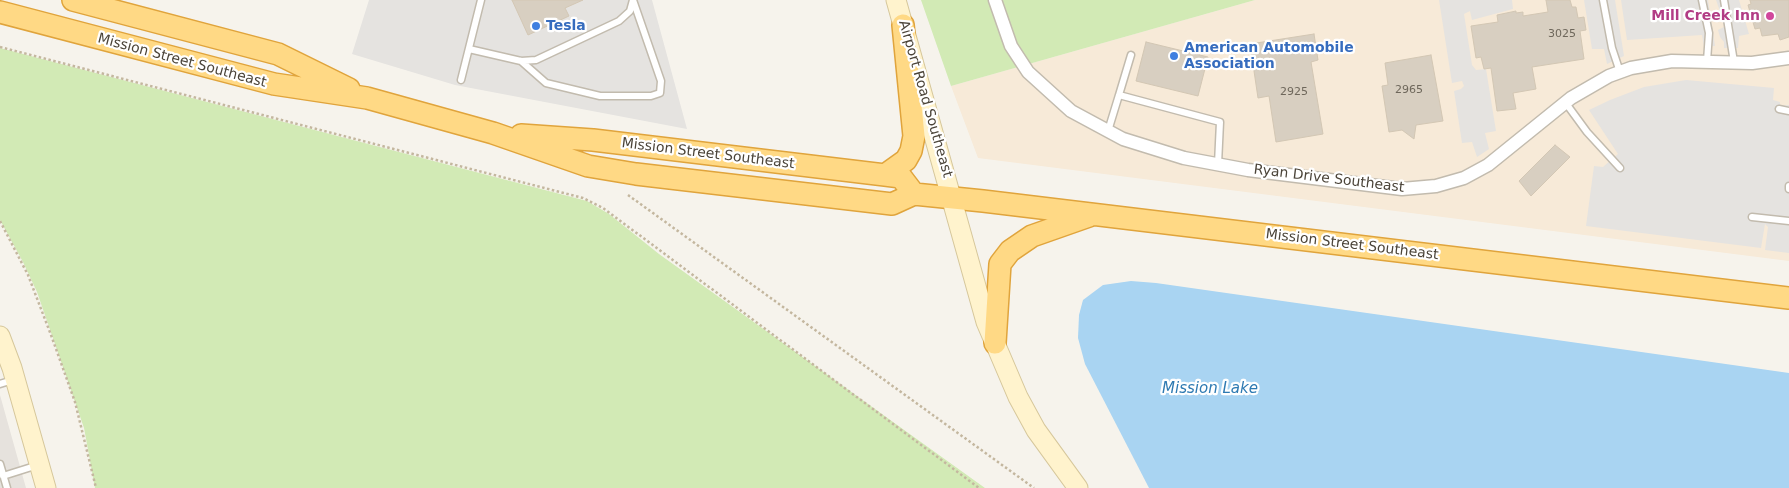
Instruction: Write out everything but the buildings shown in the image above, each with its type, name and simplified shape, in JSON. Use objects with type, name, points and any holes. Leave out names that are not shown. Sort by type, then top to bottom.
[{"type":"highway","name":"Mission Street Southeast","points":[[73,0],[278,54],[367,98]]},
{"type":"highway","name":"Mission Street Southeast","points":[[5,15],[274,84],[367,98],[494,133],[588,166],[636,174],[892,204],[914,194],[1789,298]]},
{"type":"highway","points":[[885,175],[906,160],[911,151],[914,136],[903,25]]},
{"type":"highway","name":"Mission Street Southeast","points":[[494,133],[593,140],[901,177],[914,194]]},
{"type":"highway","points":[[995,343],[1000,264],[1010,251],[1032,236],[1094,214]]},
{"type":"main road","name":"Airport Road Southeast","points":[[896,0],[984,313],[995,343],[1018,397],[1036,430],[1078,488]]},
{"type":"main road","points":[[0,336],[8,382],[46,488]]},
{"type":"street","name":"Ryan Drive Southeast","points":[[995,0],[1012,46],[1028,72],[1071,111],[1108,131],[1149,148],[1218,164],[1256,171],[1382,187],[1422,188],[1464,178],[1488,165],[1513,147],[1545,117],[1565,102],[1620,72],[1653,63],[1752,63],[1789,58]]},
{"type":"lane","points":[[460,80],[481,0]]},
{"type":"lane","points":[[469,49],[521,61],[536,60],[619,21],[630,11],[633,0]]},
{"type":"lane","points":[[521,61],[546,83],[600,96],[651,96],[660,93],[661,81],[633,0]]},
{"type":"lane","points":[[1603,0],[1612,48],[1620,72]]},
{"type":"lane","points":[[1702,0],[1709,33],[1707,62]]},
{"type":"lane","points":[[1724,0],[1734,62]]},
{"type":"lane","points":[[1108,131],[1131,55]]},
{"type":"lane","points":[[1119,95],[1220,122],[1218,164]]},
{"type":"lane","points":[[1565,102],[1588,132],[1620,168]]},
{"type":"lane","points":[[1779,109],[1789,111]]},
{"type":"lane","points":[[1752,217],[1789,221]]},
{"type":"lane","points":[[0,464],[7,488]]},
{"type":"lane","points":[[3,476],[39,465]]},
{"type":"path","points":[[0,47],[583,198],[603,208],[979,488]]},
{"type":"path","points":[[628,195],[1034,488]]},
{"type":"path","points":[[0,221],[28,275],[51,335],[75,402],[96,488]]},
{"type":"shaded area","points":[[369,0],[652,0],[687,129],[455,85],[352,54]]},
{"type":"shaded area","points":[[1255,0],[1789,0],[1789,261],[978,158],[951,86]]},
{"type":"shaded area","points":[[1439,0],[1512,0],[1513,9],[1472,20],[1470,11],[1464,14],[1472,65],[1476,70],[1486,69],[1496,131],[1485,133],[1489,149],[1477,157],[1472,142],[1462,143],[1454,91],[1464,86],[1462,81],[1452,83]]},
{"type":"shaded area","points":[[1584,0],[1615,0],[1624,56],[1607,64],[1604,49],[1592,49]]},
{"type":"shaded area","points":[[1621,0],[1708,0],[1715,46],[1704,46],[1702,35],[1627,40]]},
{"type":"shaded area","points":[[1716,0],[1739,0],[1749,34],[1739,36],[1738,48],[1724,48],[1724,42],[1718,30],[1724,27],[1723,20]]},
{"type":"shaded area","points":[[1686,80],[1774,88],[1773,100],[1780,102],[1780,106],[1789,105],[1789,253],[1765,250],[1768,227],[1765,224],[1761,248],[1586,226],[1594,166],[1603,167],[1618,154],[1589,110],[1644,87]]},
{"type":"shaded area","points":[[0,395],[26,488],[0,488]]},
{"type":"green space","points":[[921,0],[1255,0],[951,86]]},
{"type":"green space","points":[[0,48],[587,201],[609,214],[659,254],[985,488],[95,488],[84,428],[37,292],[0,220]]},
{"type":"water","name":"Mission Lake","points":[[1131,281],[1789,373],[1789,488],[1149,488],[1085,364],[1078,338],[1079,315],[1083,300],[1103,285]]},
{"type":"place","name":"Mill Creek Inn","points":[[1770,16]]},
{"type":"place","name":"Tesla","points":[[536,26]]},
{"type":"place","name":"American Automobile Association","points":[[1174,56]]}]
